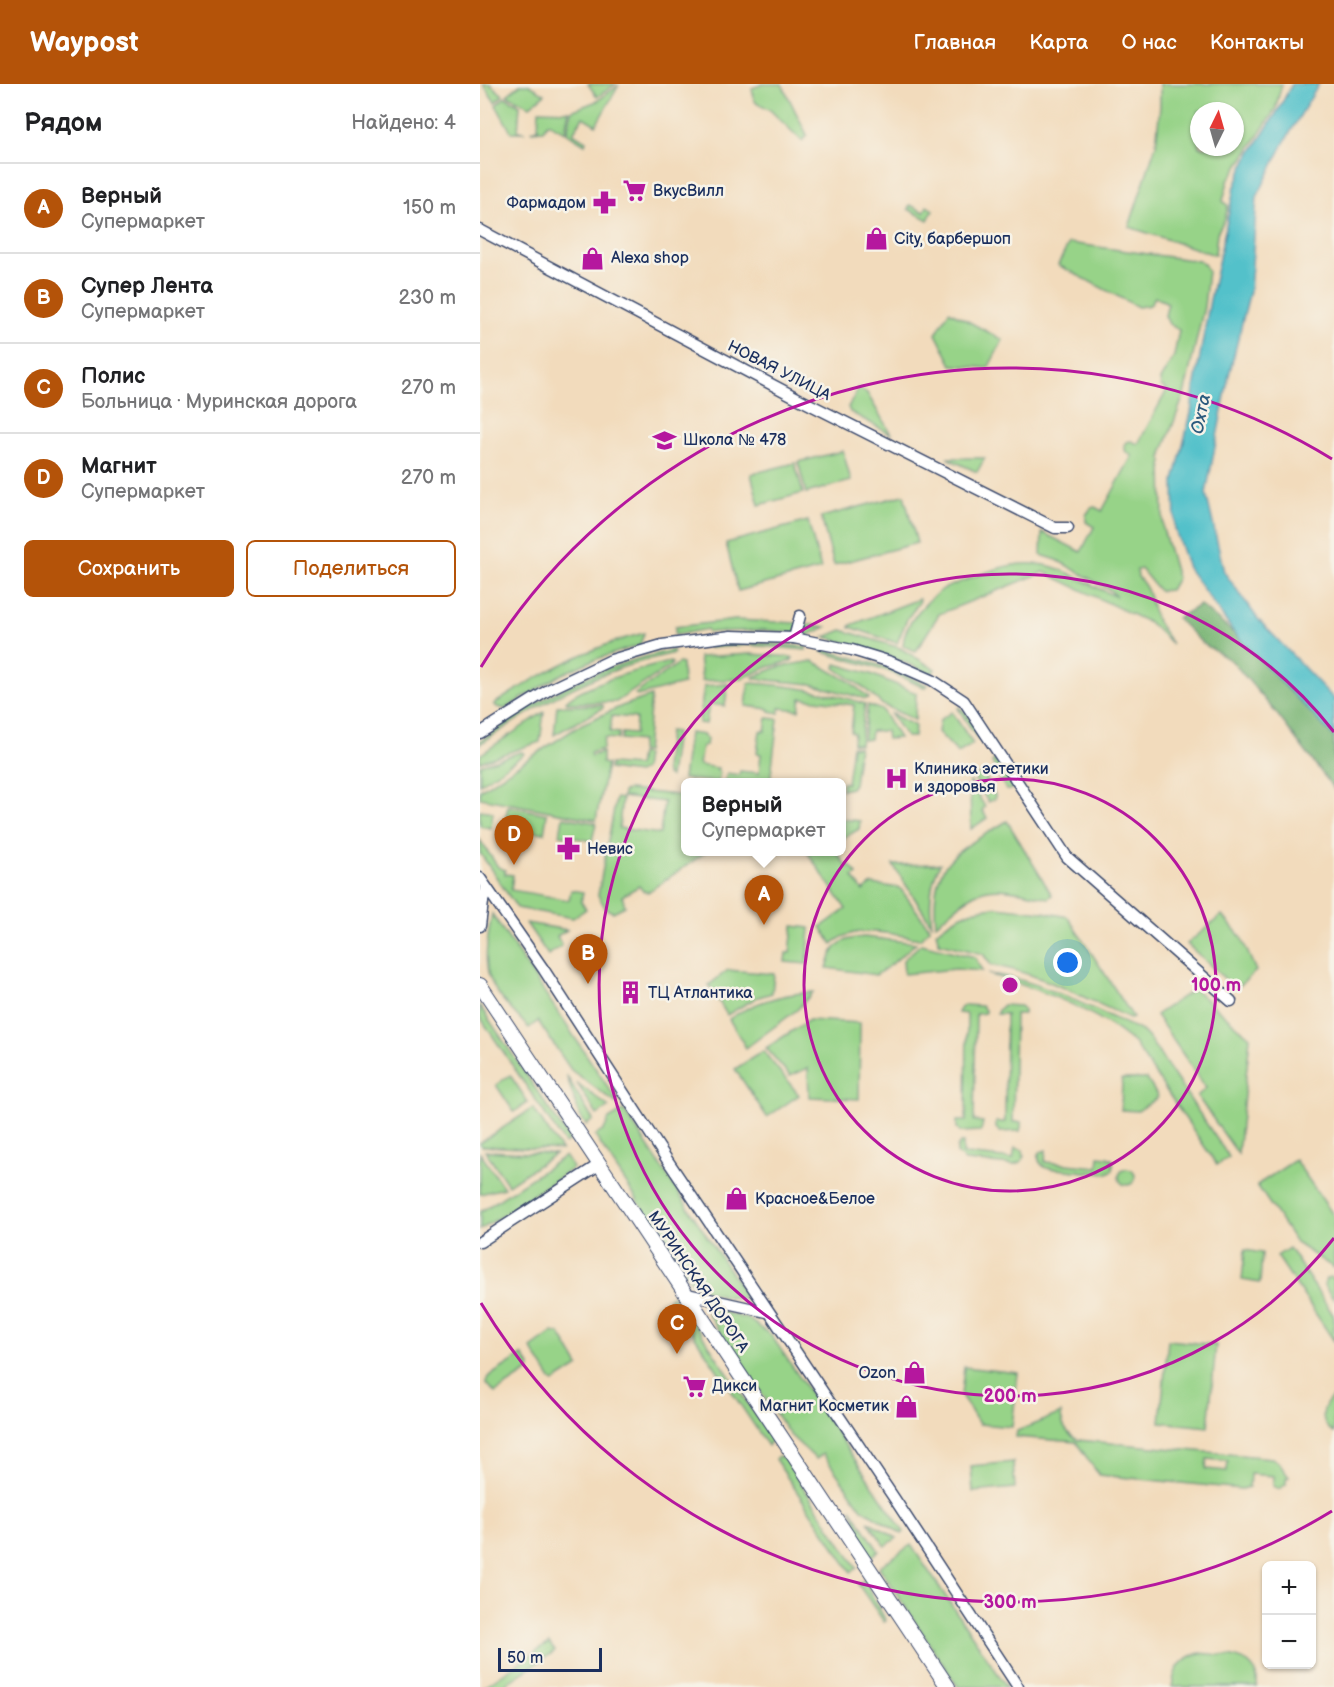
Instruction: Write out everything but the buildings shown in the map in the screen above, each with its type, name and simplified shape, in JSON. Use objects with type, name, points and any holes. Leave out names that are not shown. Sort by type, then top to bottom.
[{"type":"street","name":"НОВАЯ УЛИЦА","points":[[480,230],[813,406],[1055,528],[1068,528]]},
{"type":"street","points":[[794,638],[800,616]]},
{"type":"street","points":[[480,733],[550,689],[611,660],[662,645],[731,636],[794,638],[852,650],[891,662],[932,680],[964,701],[1066,857],[1231,1001]]},
{"type":"street","points":[[480,926],[483,882]]},
{"type":"street","points":[[483,882],[544,970],[767,1312],[894,1498],[1018,1687]]},
{"type":"street","name":"МУРИНСКАЯ ДОРОГА","points":[[480,985],[948,1687]]},
{"type":"street","points":[[480,1242],[600,1164]]},
{"type":"street","points":[[687,1294],[767,1312]]},
{"type":"green space","points":[[483,84],[490,84],[503,95],[495,102]]},
{"type":"green space","points":[[521,84],[528,84],[545,94],[530,106],[507,95]]},
{"type":"green space","points":[[588,84],[616,84],[597,97]]},
{"type":"green space","points":[[763,84],[782,84],[807,135],[802,141],[769,109],[754,101],[752,88]]},
{"type":"green space","points":[[1160,84],[1282,84],[1275,110],[1228,181],[1223,201],[1228,206],[1225,219],[1217,233],[1215,255],[1129,227],[1156,145]]},
{"type":"green space","points":[[619,85],[596,125],[583,117],[573,133],[586,141],[585,144],[567,133],[571,111],[597,101]]},
{"type":"green space","points":[[505,97],[520,105],[518,131],[525,132],[511,132],[496,105]]},
{"type":"green space","points":[[539,110],[569,111],[565,132],[548,123],[543,130],[531,131],[538,129]]},
{"type":"green space","points":[[910,205],[924,212],[927,206],[933,210],[928,220],[908,209]]},
{"type":"green space","points":[[1069,243],[1199,261],[1208,271],[1204,307],[1184,395],[1162,454],[1163,529],[1177,578],[1170,590],[1159,591],[1141,569],[1137,570],[1138,577],[1148,591],[1156,620],[1172,644],[1150,623],[1044,572],[939,614],[916,651],[903,646],[911,621],[936,594],[943,589],[998,568],[1027,564],[1056,568],[1116,596],[1110,590],[1057,560],[1041,555],[1042,532],[1081,552],[1094,527],[1086,522],[1086,515],[1091,508],[1095,507],[1102,511],[1132,456],[1126,452],[1124,446],[1126,442],[1131,441],[1138,444],[1167,390],[1161,386],[1160,380],[1174,356],[1179,330],[1169,324],[1165,316],[1168,303],[1155,297],[1150,305],[1138,307],[1058,265]]},
{"type":"green space","points":[[949,311],[1003,340],[988,368],[952,365],[936,334]]},
{"type":"green space","points":[[859,388],[867,393],[891,434],[850,412],[848,407]]},
{"type":"green space","points":[[843,451],[851,481],[806,493],[798,462]]},
{"type":"green space","points":[[947,458],[985,458],[977,472]]},
{"type":"green space","points":[[795,463],[803,493],[759,505],[751,474]]},
{"type":"green space","points":[[904,495],[917,543],[834,565],[821,517]]},
{"type":"green space","points":[[808,521],[821,569],[738,591],[726,543]]},
{"type":"green space","points":[[919,599],[897,643],[850,627],[851,625]]},
{"type":"green space","points":[[1200,605],[1235,634],[1334,737],[1334,789],[1277,714],[1232,661],[1202,643],[1177,618]]},
{"type":"green space","points":[[736,620],[826,627],[809,635],[766,630],[708,632],[707,629],[675,635],[675,627]]},
{"type":"green space","points":[[842,630],[900,648],[935,669],[932,674],[879,653],[825,637]]},
{"type":"green space","points":[[644,633],[640,645],[591,661],[562,674],[505,709],[494,704],[585,653]]},
{"type":"green space","points":[[763,643],[806,647],[806,650],[749,645],[709,648],[709,644]]},
{"type":"green space","points":[[822,649],[889,668],[927,685],[925,688],[888,671],[822,652]]},
{"type":"green space","points":[[673,650],[674,653],[620,668],[572,688],[480,744],[480,741],[515,717],[565,687],[610,668]]},
{"type":"green space","points":[[751,654],[793,658],[791,661],[768,667],[741,679],[702,681],[699,657]]},
{"type":"green space","points":[[813,661],[849,681],[869,698],[811,684],[753,677],[778,667]]},
{"type":"green space","points":[[672,663],[670,666],[616,702],[568,703],[566,701],[600,683]]},
{"type":"green space","points":[[679,663],[682,664],[683,684],[637,696],[635,694]]},
{"type":"green space","points":[[836,664],[871,674],[916,693],[915,720],[883,705],[864,688],[835,668]]},
{"type":"green space","points":[[749,683],[808,689],[865,704],[860,744],[853,743],[854,733],[851,732],[854,705],[801,698],[799,710],[780,708],[779,713],[769,711],[769,709],[746,706]]},
{"type":"green space","points":[[728,684],[725,706],[709,704],[706,724],[699,723],[704,686]]},
{"type":"green space","points":[[651,696],[646,752],[640,751],[641,741],[621,739],[622,733],[635,734],[636,718],[612,716],[610,732],[619,733],[618,739],[604,738],[603,749],[590,753],[591,756],[602,752],[602,763],[607,764],[596,820],[480,798],[480,790],[582,724]]},
{"type":"green space","points":[[603,705],[603,708],[554,735],[557,706]]},
{"type":"green space","points":[[868,705],[882,710],[899,738],[887,739],[886,731],[871,731],[870,739],[863,740]]},
{"type":"green space","points":[[958,708],[967,714],[982,737],[978,740]]},
{"type":"green space","points":[[544,712],[540,742],[480,762],[480,755]]},
{"type":"green space","points":[[952,712],[973,744],[958,753],[938,732],[940,720]]},
{"type":"green space","points":[[890,713],[915,726],[914,737],[906,737]]},
{"type":"green space","points":[[767,718],[778,719],[771,778],[726,778],[727,773],[739,775],[740,771],[759,773],[761,754],[757,753],[760,731],[765,731]]},
{"type":"green space","points":[[669,731],[676,732],[670,777],[665,770]]},
{"type":"green space","points":[[689,733],[704,735],[707,738],[706,746],[702,746],[699,765],[718,768],[719,778],[683,778]]},
{"type":"green space","points":[[852,746],[859,747],[854,784],[846,789]]},
{"type":"green space","points":[[524,753],[523,755],[480,784],[480,765]]},
{"type":"green space","points":[[640,754],[646,755],[644,769],[638,773],[609,769],[610,764],[638,766]]},
{"type":"green space","points":[[995,759],[1014,787],[1009,790],[1006,790],[992,762]]},
{"type":"green space","points":[[983,772],[995,795],[995,799],[988,802],[974,778]]},
{"type":"green space","points":[[970,781],[985,807],[982,810],[987,818],[971,829]]},
{"type":"green space","points":[[628,790],[681,795],[681,856],[700,856],[648,892],[643,891],[639,886],[622,896],[625,906],[613,912],[606,909],[598,895],[616,798],[622,799],[619,828],[660,834],[664,802],[622,797],[623,792]]},
{"type":"green space","points":[[508,806],[547,814],[544,833],[522,829],[521,834],[503,830]]},
{"type":"green space","points":[[480,810],[493,812],[491,828],[480,826]]},
{"type":"green space","points":[[563,817],[596,823],[592,841],[560,835]]},
{"type":"green space","points":[[846,819],[860,821],[859,829],[846,837]]},
{"type":"green space","points":[[1007,821],[1052,895],[1048,898],[1010,890],[982,891],[968,898],[936,924],[937,884],[950,859]]},
{"type":"green space","points":[[480,840],[498,867],[505,870],[505,874],[513,875],[511,890],[569,900],[571,890],[583,892],[581,902],[586,909],[573,918],[517,908],[480,853]]},
{"type":"green space","points":[[810,856],[839,856],[847,867],[850,865],[857,874],[853,877],[863,891],[872,884],[900,888],[930,929],[920,939],[886,933],[863,932],[841,938],[832,944],[821,927],[846,909]]},
{"type":"green space","points":[[940,864],[931,894],[932,925],[893,865]]},
{"type":"green space","points":[[996,907],[1068,917],[1133,1017],[1130,1018],[1045,980],[991,965],[983,954],[939,943],[936,932],[950,922],[979,909]]},
{"type":"green space","points":[[492,914],[618,1102],[616,1103],[571,1070],[538,1021],[529,1028],[495,989],[487,965],[488,935]]},
{"type":"green space","points":[[1222,915],[1241,937],[1256,971],[1236,989],[1187,944]]},
{"type":"green space","points":[[526,923],[567,930],[557,936],[562,946],[548,955]]},
{"type":"green space","points":[[793,926],[810,928],[807,964],[785,962],[786,953],[790,953]]},
{"type":"green space","points":[[864,937],[916,943],[876,975],[827,968],[832,953],[839,944],[849,939]]},
{"type":"green space","points":[[921,944],[975,957],[982,971],[956,969],[904,974],[903,960]]},
{"type":"green space","points":[[728,970],[774,974],[772,993],[756,998],[727,1015],[709,985]]},
{"type":"green space","points":[[988,974],[1007,977],[1046,989],[1142,1031],[1229,1157],[1217,1165],[1134,1043],[1101,1020],[1065,1001]]},
{"type":"green space","points":[[1194,989],[1250,1037],[1238,1154],[1197,1096],[1206,1088],[1156,1015]]},
{"type":"green space","points":[[813,992],[798,1009],[746,1048],[729,1019],[749,1007],[769,1000]]},
{"type":"green space","points":[[964,1005],[981,1006],[985,1010],[985,1013],[976,1014],[974,1121],[983,1122],[981,1131],[961,1132],[957,1128],[957,1121],[966,1121],[967,1014],[958,1013]]},
{"type":"green space","points":[[1003,1005],[1020,1006],[1024,1010],[1024,1014],[1015,1014],[1013,1122],[1022,1122],[1020,1131],[1000,1132],[996,1128],[996,1122],[1005,1122],[1006,1014],[997,1014]]},
{"type":"green space","points":[[480,1006],[570,1140],[565,1144],[480,1017]]},
{"type":"green space","points":[[809,1020],[860,1023],[859,1099],[809,1097],[808,1068],[790,1076],[766,1048]]},
{"type":"green space","points":[[763,1051],[799,1095],[767,1117],[735,1069]]},
{"type":"green space","points":[[510,1075],[528,1102],[514,1112],[496,1085]]},
{"type":"green space","points":[[566,1075],[593,1120],[586,1125],[580,1116]]},
{"type":"green space","points":[[1122,1079],[1147,1079],[1158,1097],[1138,1111],[1121,1110]]},
{"type":"green space","points":[[577,1083],[609,1107],[597,1115]]},
{"type":"green space","points":[[533,1108],[561,1150],[481,1146],[480,1143]]},
{"type":"green space","points":[[624,1110],[745,1294],[744,1298],[716,1294],[690,1280],[595,1136],[604,1130],[609,1119]]},
{"type":"green space","points":[[960,1143],[963,1143],[963,1154],[1013,1159],[1015,1148],[1023,1150],[1024,1156],[1021,1162],[1014,1165],[965,1161],[957,1153]]},
{"type":"green space","points":[[1046,1150],[1045,1162],[1098,1167],[1099,1156],[1108,1157],[1113,1160],[1113,1170],[1106,1174],[1046,1168],[1040,1163],[1038,1157],[1040,1152]]},
{"type":"green space","points":[[485,1151],[555,1154],[508,1185]]},
{"type":"green space","points":[[480,1153],[504,1188],[480,1194]]},
{"type":"green space","points":[[565,1156],[573,1168],[480,1230],[480,1212]]},
{"type":"green space","points":[[1295,1160],[1334,1216],[1334,1268],[1296,1243],[1257,1185]]},
{"type":"green space","points":[[1127,1169],[1133,1171],[1135,1177],[1133,1183],[1127,1185],[1121,1183],[1119,1177],[1121,1171]]},
{"type":"green space","points":[[1289,1248],[1334,1316],[1334,1341],[1277,1256]]},
{"type":"green space","points":[[1245,1250],[1262,1253],[1260,1283],[1242,1280]]},
{"type":"green space","points":[[1330,1277],[1334,1279],[1334,1300],[1324,1285],[1326,1279]]},
{"type":"green space","points":[[672,1296],[691,1318],[772,1440],[768,1446],[669,1298]]},
{"type":"green space","points":[[711,1309],[748,1319],[771,1335],[904,1532],[902,1534],[862,1509],[823,1454],[816,1459],[790,1435],[707,1313]]},
{"type":"green space","points":[[553,1332],[560,1334],[579,1366],[554,1382],[531,1348]]},
{"type":"green space","points":[[1168,1340],[1216,1345],[1208,1427],[1160,1422]]},
{"type":"green space","points":[[522,1355],[530,1366],[529,1371],[495,1393],[486,1382],[488,1377]]},
{"type":"green space","points":[[964,1367],[1018,1373],[1012,1427],[979,1424],[961,1395]]},
{"type":"green space","points":[[1334,1396],[1334,1433],[1326,1425],[1323,1415],[1326,1405]]},
{"type":"green space","points":[[1061,1413],[1065,1429],[1078,1440],[1272,1458],[1278,1462],[1289,1477],[1286,1478],[1286,1484],[1279,1489],[1273,1486],[1274,1476],[1250,1474],[1249,1487],[1242,1489],[1099,1475],[1076,1442],[1016,1437],[1017,1431]],"holes":[[[1207,1459],[1228,1461],[1227,1471],[1206,1469]]]},
{"type":"green space","points":[[778,1456],[784,1458],[857,1568],[851,1572],[775,1459]]},
{"type":"green space","points":[[1013,1462],[1015,1488],[973,1492],[971,1466]]},
{"type":"green space","points":[[851,1509],[879,1551],[871,1557],[863,1543]]},
{"type":"green space","points":[[868,1521],[897,1538],[885,1546]]},
{"type":"green space","points":[[911,1545],[1007,1687],[958,1687],[879,1567]]},
{"type":"green space","points":[[864,1580],[886,1621],[884,1622],[858,1584]]},
{"type":"green space","points":[[549,1643],[555,1651],[501,1687],[483,1687]]},
{"type":"green space","points":[[1199,1653],[1229,1656],[1246,1662],[1257,1676],[1257,1687],[1172,1687],[1177,1669],[1183,1661]]},
{"type":"water","name":"Охта","points":[[1292,84],[1319,84],[1285,141],[1257,197],[1250,291],[1229,375],[1206,493],[1224,572],[1258,619],[1334,699],[1334,737],[1235,634],[1188,568],[1175,529],[1174,481],[1191,413],[1210,300],[1234,189],[1246,160]]},
{"type":"place","name":"ВкусВилл","points":[[635,191]]},
{"type":"place","name":"Фармадом","points":[[604,203]]},
{"type":"place","name":"City, барбершоп","points":[[876,239]]},
{"type":"place","name":"Alexa shop","points":[[593,258]]},
{"type":"place","name":"Школа № 478","points":[[665,440]]},
{"type":"place","name":"Клиника эстетики и здоровья","points":[[896,778]]},
{"type":"place","name":"Невис","points":[[569,849]]},
{"type":"place","name":"Магнит","points":[[514,865]]},
{"type":"place","name":"Верный","points":[[764,925]]},
{"type":"place","name":"Супер Лента","points":[[588,984]]},
{"type":"place","name":"ТЦ Атлантика","points":[[630,993]]},
{"type":"place","name":"Красное&Белое","points":[[737,1199]]},
{"type":"place","name":"Полис","points":[[677,1354]]},
{"type":"place","name":"Ozon","points":[[914,1373]]},
{"type":"place","name":"Дикси","points":[[694,1386]]},
{"type":"place","name":"Магнит Косметик","points":[[907,1406]]}]
